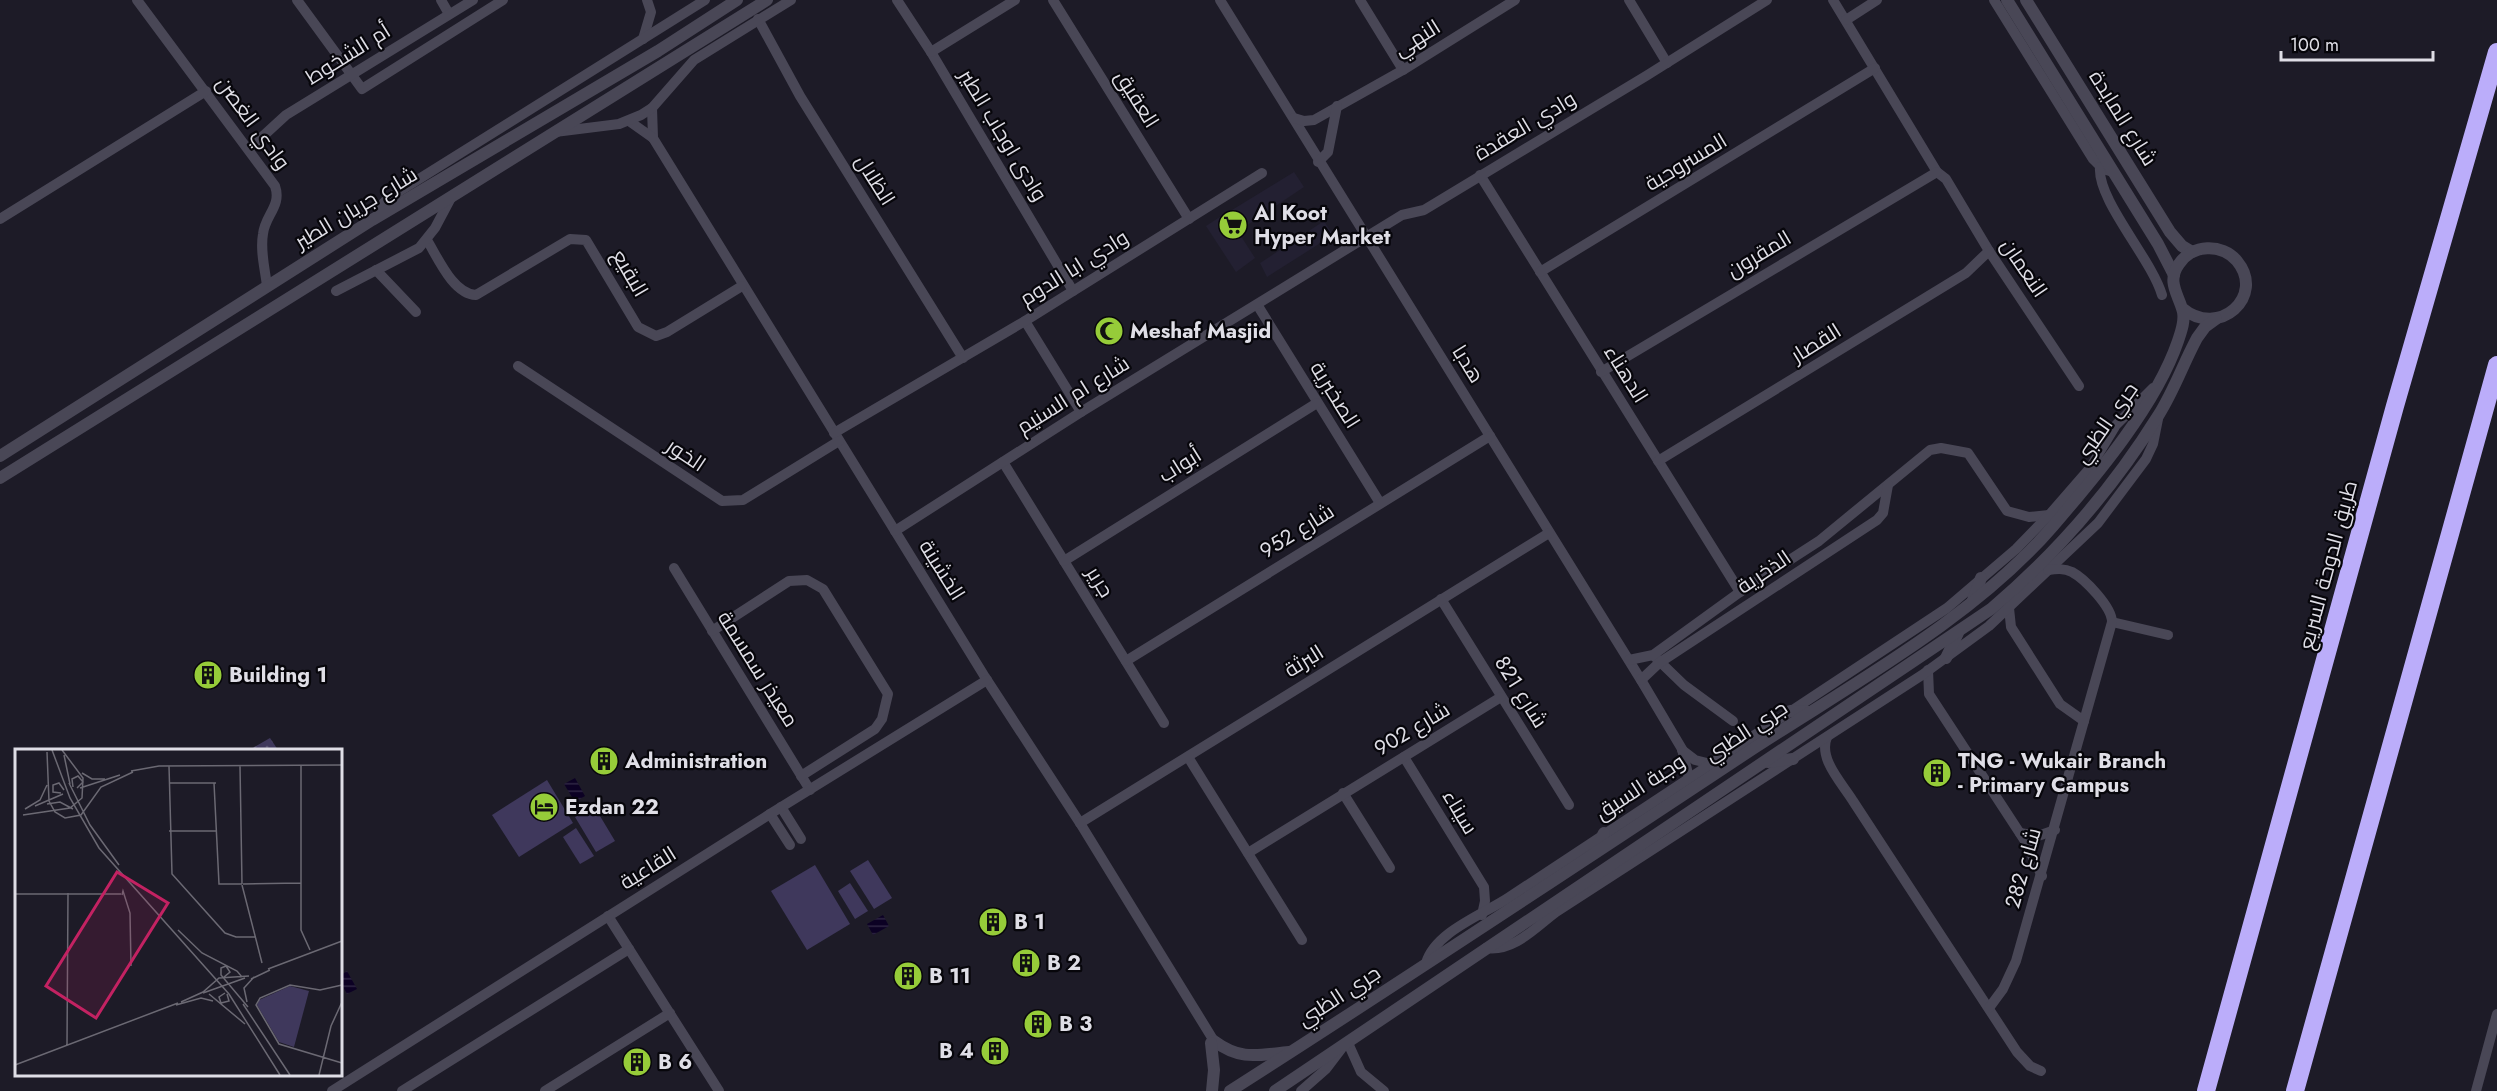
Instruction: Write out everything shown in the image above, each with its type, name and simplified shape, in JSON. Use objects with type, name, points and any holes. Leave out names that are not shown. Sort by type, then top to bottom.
[{"type":"highway","name":"طريق الدوحة السريع","points":[[2206,1091],[2395,406],[2497,52]]},
{"type":"highway","points":[[2295,1091],[2497,364]]},
{"type":"street","name":"وادي الغصن","points":[[137,0],[249,149],[277,191],[276,204],[265,224],[262,238],[267,286]]},
{"type":"street","points":[[297,0],[352,75]]},
{"type":"street","points":[[441,0],[449,14]]},
{"type":"street","name":"أم الشخوط","points":[[249,149],[286,115],[473,0]]},
{"type":"street","name":"أم الشخوط","points":[[352,75],[362,89],[487,4],[503,0]]},
{"type":"street","points":[[643,39],[651,12],[647,0]]},
{"type":"street","points":[[480,148],[705,0]]},
{"type":"street","name":"شارع جريان الطير","points":[[0,456],[380,215],[480,148],[737,0]]},
{"type":"street","name":"شارع جريان الطير","points":[[0,478],[767,0]]},
{"type":"street","name":"شارع جريان الطير","points":[[552,133],[629,121],[652,108],[694,60],[791,0]]},
{"type":"street","name":"وادى اوجاب الطير","points":[[897,0],[931,52],[1073,291]]},
{"type":"street","points":[[931,52],[1015,0]]},
{"type":"street","name":"العقيق","points":[[1053,0],[1189,219]]},
{"type":"street","name":"هدبا","points":[[1220,0],[1294,118],[1365,238],[1629,660],[1682,749],[1689,778]]},
{"type":"street","points":[[1360,0],[1403,70]]},
{"type":"street","name":"النهي","points":[[1314,120],[1403,70],[1515,0]]},
{"type":"street","points":[[1629,0],[1667,63]]},
{"type":"street","name":"وادي العقدة","points":[[1365,238],[1402,215],[1424,210],[1767,0]]},
{"type":"street","name":"النعمان","points":[[1833,0],[1937,172],[1946,179],[1989,251],[2079,386]]},
{"type":"street","points":[[1846,20],[1877,0]]},
{"type":"street","points":[[1994,0],[2100,167],[2102,185],[2154,274],[2162,295]]},
{"type":"street","name":"شارع المايدة","points":[[2007,0],[2158,244],[2174,275]]},
{"type":"street","name":"شارع المايدة","points":[[2026,0],[2170,232],[2182,246],[2192,252]]},
{"type":"street","points":[[651,12],[662,20],[670,22]]},
{"type":"street","name":"الظلال","points":[[758,19],[795,88],[963,358]]},
{"type":"street","name":"المسروحية","points":[[1540,272],[1851,85],[1875,68]]},
{"type":"street","points":[[0,219],[206,91]]},
{"type":"street","points":[[1318,162],[1328,152],[1337,106]]},
{"type":"street","name":"الخشينة","points":[[652,108],[653,138]]},
{"type":"street","points":[[1294,118],[1304,122],[1314,120]]},
{"type":"street","points":[[1306,140],[1314,120]]},
{"type":"street","name":"الخشينة","points":[[629,121],[653,138],[742,286],[987,680],[1080,823],[1213,1042]]},
{"type":"street","name":"شارع المايدة","points":[[2100,167],[2113,172]]},
{"type":"street","name":"المقرون","points":[[1601,372],[1937,172]]},
{"type":"street","name":"وادي ابا الدوم","points":[[906,393],[1262,173]]},
{"type":"street","name":"الدهناء","points":[[1480,175],[1740,592]]},
{"type":"street","points":[[336,291],[406,257],[427,240],[452,196]]},
{"type":"street","name":"البقيع","points":[[427,240],[460,289],[470,295],[482,293],[575,238],[590,243],[638,327],[656,336],[667,332],[742,286]]},
{"type":"street","name":"شارع ام السنيم","points":[[895,531],[1081,412],[1258,306],[1365,238]]},
{"type":"street","points":[[2207,248],[2222,250],[2235,258],[2243,272],[2245,287],[2241,302],[2230,313],[2216,319],[2198,318],[2182,308],[2175,296],[2174,275],[2181,261],[2192,252],[2207,248]]},
{"type":"street","name":"القصار","points":[[1658,461],[1966,273],[1989,251]]},
{"type":"street","points":[[376,270],[417,312]]},
{"type":"street","name":"الصخبرية","points":[[1258,306],[1380,503]]},
{"type":"street","name":"جري الظبي","points":[[1230,1091],[1594,855],[1972,601],[2026,555],[2074,502],[2130,427],[2157,384],[2179,338],[2184,320],[2182,308]]},
{"type":"street","name":"جري الظبي","points":[[1275,1091],[1958,633],[2009,593],[2074,529],[2110,484],[2158,417],[2197,338],[2205,327],[2216,319]]},
{"type":"street","points":[[1025,321],[1081,412]]},
{"type":"street","name":"الخور","points":[[518,366],[722,501],[742,500],[906,393]]},
{"type":"street","name":"وجبة السيق","points":[[1426,963],[1431,950],[1446,935],[1482,915],[1604,832],[1908,636],[2016,549],[2090,468],[2116,425],[2157,384]]},
{"type":"street","name":"أبواب","points":[[1064,561],[1317,403]]},
{"type":"street","points":[[1486,948],[1500,949],[1517,941],[1576,899],[1904,687],[1989,626],[2098,523],[2146,459],[2153,444],[2158,417]]},
{"type":"street","name":"شارع 952","points":[[1126,661],[1490,436]]},
{"type":"street","name":"الذخرية","points":[[1641,680],[1656,659],[1740,592],[1820,541],[1930,450],[1941,448],[1962,450],[1971,458],[2007,511],[2029,517],[2050,514]]},
{"type":"street","name":"جرير","points":[[1003,462],[1164,723]]},
{"type":"street","name":"الذخرية","points":[[1629,660],[1656,659],[1762,597],[1853,536],[1880,517],[1888,484]]},
{"type":"street","points":[[1843,521],[1853,536]]},
{"type":"street","name":"البرثة","points":[[1080,823],[1549,532]]},
{"type":"street","points":[[2068,550],[2073,573]]},
{"type":"street","name":"معيذر سمسمة","points":[[674,568],[810,790]]},
{"type":"street","points":[[2048,570],[2061,569],[2073,573],[2108,606],[2112,622],[2168,635]]},
{"type":"street","points":[[1972,601],[1981,578]]},
{"type":"street","points":[[712,631],[789,582],[807,580],[823,589],[888,694],[882,719],[875,729],[801,776]]},
{"type":"street","points":[[1753,584],[1762,597]]},
{"type":"street","name":"شارع 821","points":[[1441,599],[1569,806]]},
{"type":"street","points":[[2009,608],[2011,627],[2060,704],[2084,721]]},
{"type":"street","name":"شارع 282","points":[[1989,1008],[2012,971],[2042,876],[2112,622]]},
{"type":"street","points":[[1989,626],[2011,627]]},
{"type":"street","points":[[1946,658],[1958,633]]},
{"type":"street","points":[[1656,659],[1684,685],[1733,721]]},
{"type":"street","points":[[1928,670],[1929,694],[2020,833],[2042,876]]},
{"type":"street","name":"القاعية","points":[[332,1091],[781,807],[987,680]]},
{"type":"street","points":[[1904,687],[1929,694]]},
{"type":"street","name":"شارع 902","points":[[1248,853],[1501,697]]},
{"type":"street","points":[[1790,711],[1810,712]]},
{"type":"street","points":[[1827,737],[1824,748],[1827,760],[2020,1057],[2041,1071]]},
{"type":"street","points":[[1682,749],[1695,760],[1711,764]]},
{"type":"street","points":[[1804,752],[1827,760]]},
{"type":"street","points":[[1188,757],[1302,940]]},
{"type":"street","name":"سيناء","points":[[1404,757],[1484,887]]},
{"type":"street","points":[[1764,762],[1793,759]]},
{"type":"street","points":[[1344,793],[1390,868]]},
{"type":"street","points":[[781,807],[801,839]]},
{"type":"street","points":[[770,814],[790,845]]},
{"type":"street","points":[[2020,833],[2038,836],[2055,830]]},
{"type":"street","points":[[1594,855],[1604,832]]},
{"type":"street","points":[[1482,915],[1485,901],[1484,887],[1508,898]]},
{"type":"street","points":[[608,916],[719,1091]]},
{"type":"street","points":[[402,1091],[629,949]]},
{"type":"street","points":[[545,1091],[670,1013]]},
{"type":"street","points":[[2476,1091],[2497,1014]]},
{"type":"street","points":[[1213,1042],[1243,1056],[1290,1052]]},
{"type":"street","points":[[1212,1091],[1213,1042]]},
{"type":"street","points":[[1301,1091],[1326,1069],[1346,1045],[1361,1072],[1384,1091]]},
{"type":"shaded area","points":[[1294,172],[1304,187],[1243,228],[1232,210]]},
{"type":"shaded area","points":[[1226,213],[1255,258],[1236,272],[1206,226]]},
{"type":"shaded area","points":[[1324,221],[1333,235],[1267,277],[1260,263]]},
{"type":"shaded area","points":[[270,738],[277,749],[251,749]]},
{"type":"shaded area","points":[[575,778],[585,796],[575,802],[564,784]]},
{"type":"shaded area","points":[[547,780],[573,823],[519,857],[492,815]]},
{"type":"shaded area","points":[[594,806],[615,841],[596,852],[575,817]]},
{"type":"shaded area","points":[[576,828],[594,856],[580,864],[563,837]]},
{"type":"shaded area","points":[[868,860],[892,898],[874,909],[850,871]]},
{"type":"shaded area","points":[[815,865],[850,924],[807,950],[771,891]]},
{"type":"shaded area","points":[[850,883],[868,911],[855,919],[838,891]]},
{"type":"shaded area","points":[[883,915],[889,926],[873,935],[867,924]]},
{"type":"shaded area","points":[[347,971],[357,989],[347,994],[342,985],[342,974]]},
{"type":"place","name":"Al Koot Hyper Market","points":[[1233,225]]},
{"type":"place","name":"Meshaf Masjid","points":[[1109,331]]},
{"type":"place","name":"Building 1","points":[[208,675]]},
{"type":"place","name":"Administration","points":[[604,761]]},
{"type":"place","name":"TNG - Wukair Branch - Primary Campus","points":[[1937,773]]},
{"type":"place","name":"Ezdan 22","points":[[544,807]]},
{"type":"place","name":"B 1","points":[[993,922]]},
{"type":"place","name":"B 2","points":[[1026,963]]},
{"type":"place","name":"B 11","points":[[908,976]]},
{"type":"place","name":"B 3","points":[[1038,1024]]},
{"type":"place","name":"B 4","points":[[995,1051]]},
{"type":"place","name":"B 6","points":[[637,1062]]}]
